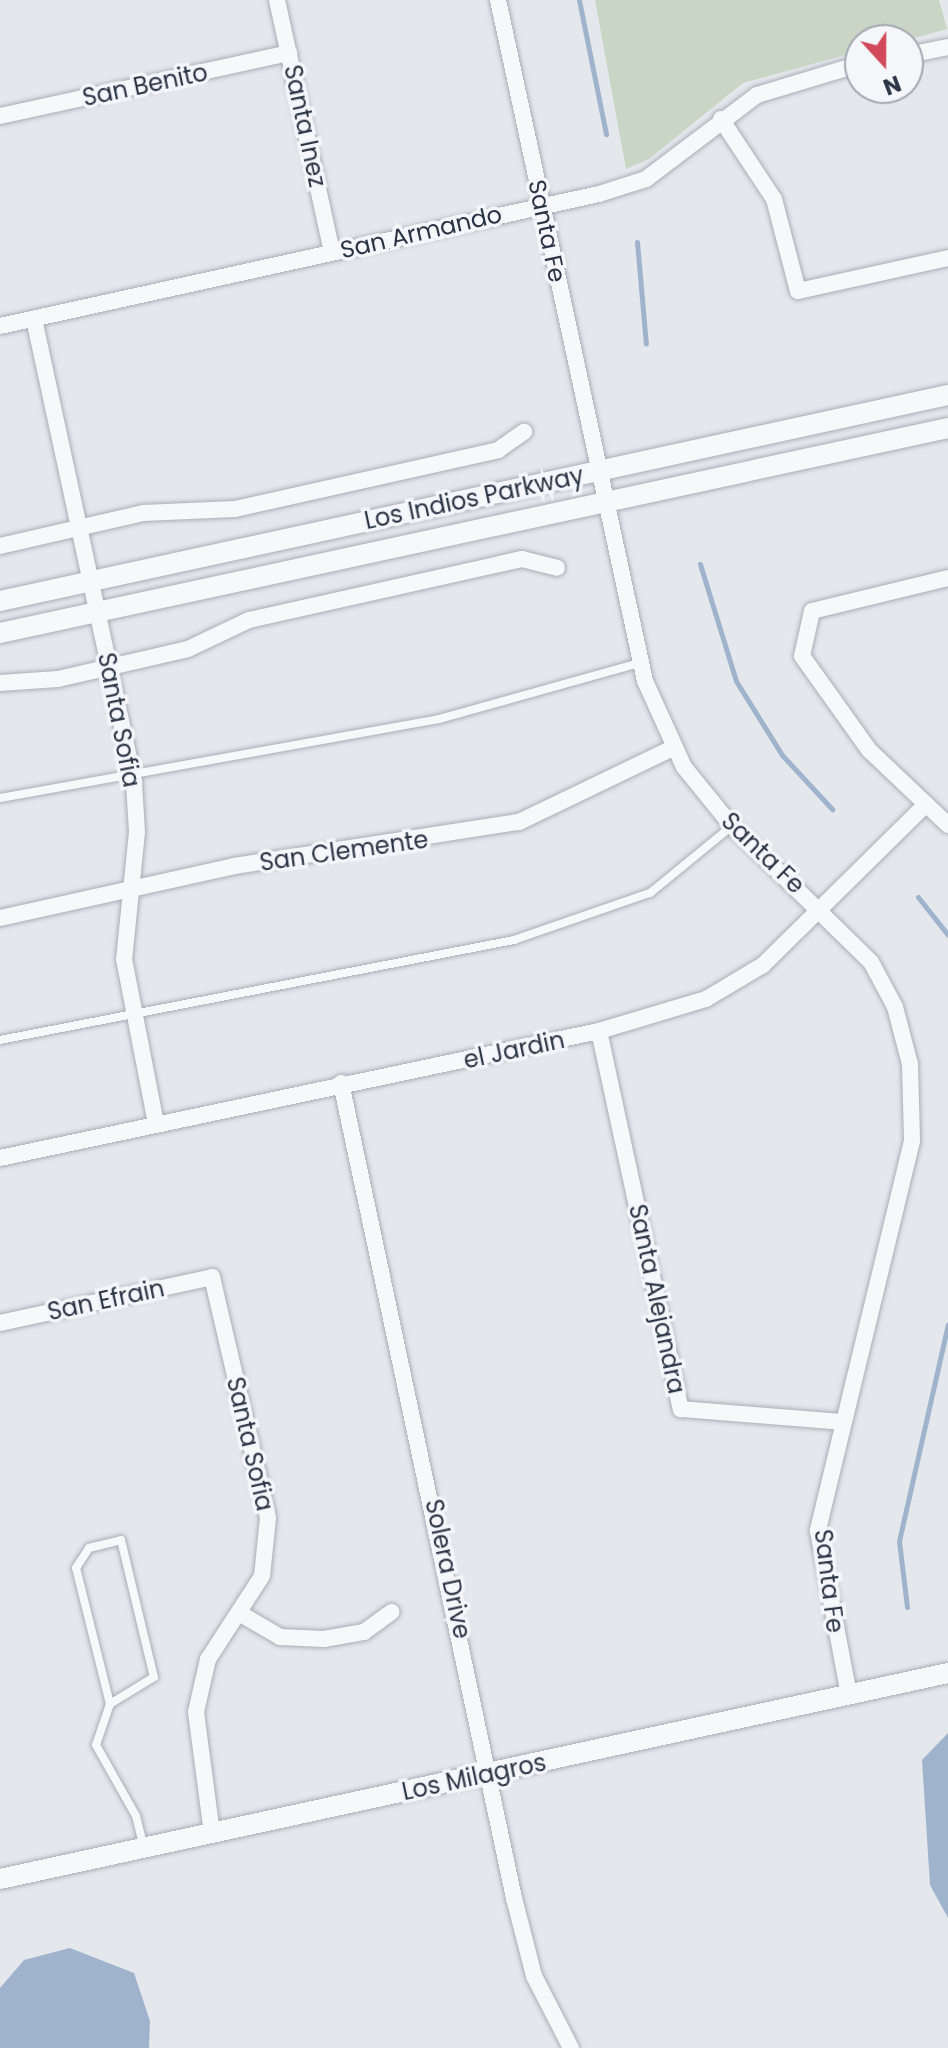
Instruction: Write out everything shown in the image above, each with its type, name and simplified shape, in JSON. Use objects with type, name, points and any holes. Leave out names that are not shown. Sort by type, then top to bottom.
[{"type":"street","name":"Santa Inez","points":[[277,0],[332,252]]},
{"type":"street","name":"Santa Fe","points":[[498,0],[641,663],[675,747],[732,826],[822,908],[871,962],[895,1007],[910,1064],[912,1141],[818,1531],[849,1695]]},
{"type":"street","points":[[924,52],[948,47]]},
{"type":"street","name":"San Benito","points":[[0,116],[289,53]]},
{"type":"street","name":"San Armando","points":[[0,326],[646,179],[721,119],[757,95],[844,69]]},
{"type":"street","points":[[721,119],[774,199],[798,291],[948,258]]},
{"type":"street","name":"Santa Sofia","points":[[34,319],[131,770],[137,832],[124,959],[131,1010],[156,1124]]},
{"type":"street","name":"Los Indios Parkway","points":[[0,601],[948,395]]},
{"type":"street","name":"Los Indios Parkway","points":[[0,633],[948,428]]},
{"type":"street","points":[[0,546],[143,513],[235,509],[498,450],[524,432]]},
{"type":"street","points":[[0,683],[109,667],[188,649],[249,620],[522,559],[557,568]]},
{"type":"street","points":[[948,578],[812,611],[803,628],[802,656],[827,699],[948,825]]},
{"type":"street","name":"San Clemente","points":[[0,918],[129,890],[519,822],[675,747]]},
{"type":"street","name":"el Jardin","points":[[0,1158],[341,1083],[599,1031],[706,999],[763,965],[926,804]]},
{"type":"street","name":"Santa Alejandra","points":[[599,1031],[681,1409],[842,1422]]},
{"type":"street","name":"Solera Drive","points":[[341,1083],[534,1976],[571,2048]]},
{"type":"street","name":"Santa Sofia","points":[[212,1277],[268,1518],[262,1576],[208,1659],[196,1712],[212,1834]]},
{"type":"street","name":"San Efrain","points":[[0,1323],[212,1277]]},
{"type":"street","points":[[239,1613],[280,1637],[324,1639],[364,1632],[392,1612]]},
{"type":"street","name":"Los Milagros","points":[[0,1879],[948,1673]]},
{"type":"lane","points":[[0,798],[131,770],[439,719],[641,663]]},
{"type":"lane","points":[[0,1040],[131,1010],[514,940],[650,893],[732,826]]},
{"type":"lane","points":[[110,1704],[154,1677],[121,1540],[89,1548],[76,1568],[110,1704],[96,1745],[136,1816],[145,1849]]},
{"type":"green space","points":[[595,0],[939,0],[947,29],[924,35],[924,24],[844,24],[844,55],[743,83],[649,159],[626,169]]},
{"type":"water","points":[[948,1733],[948,1918],[930,1885],[922,1760]]},
{"type":"water","points":[[70,1948],[134,1973],[150,2021],[149,2048],[0,2048],[0,1988],[24,1960]]},
{"type":"waterway","points":[[579,0],[606,134]]},
{"type":"waterway","points":[[637,242],[646,344]]},
{"type":"waterway","points":[[700,564],[736,681],[782,755],[832,809]]},
{"type":"waterway","points":[[918,897],[948,935]]},
{"type":"waterway","points":[[907,1607],[899,1541],[948,1324]]}]
